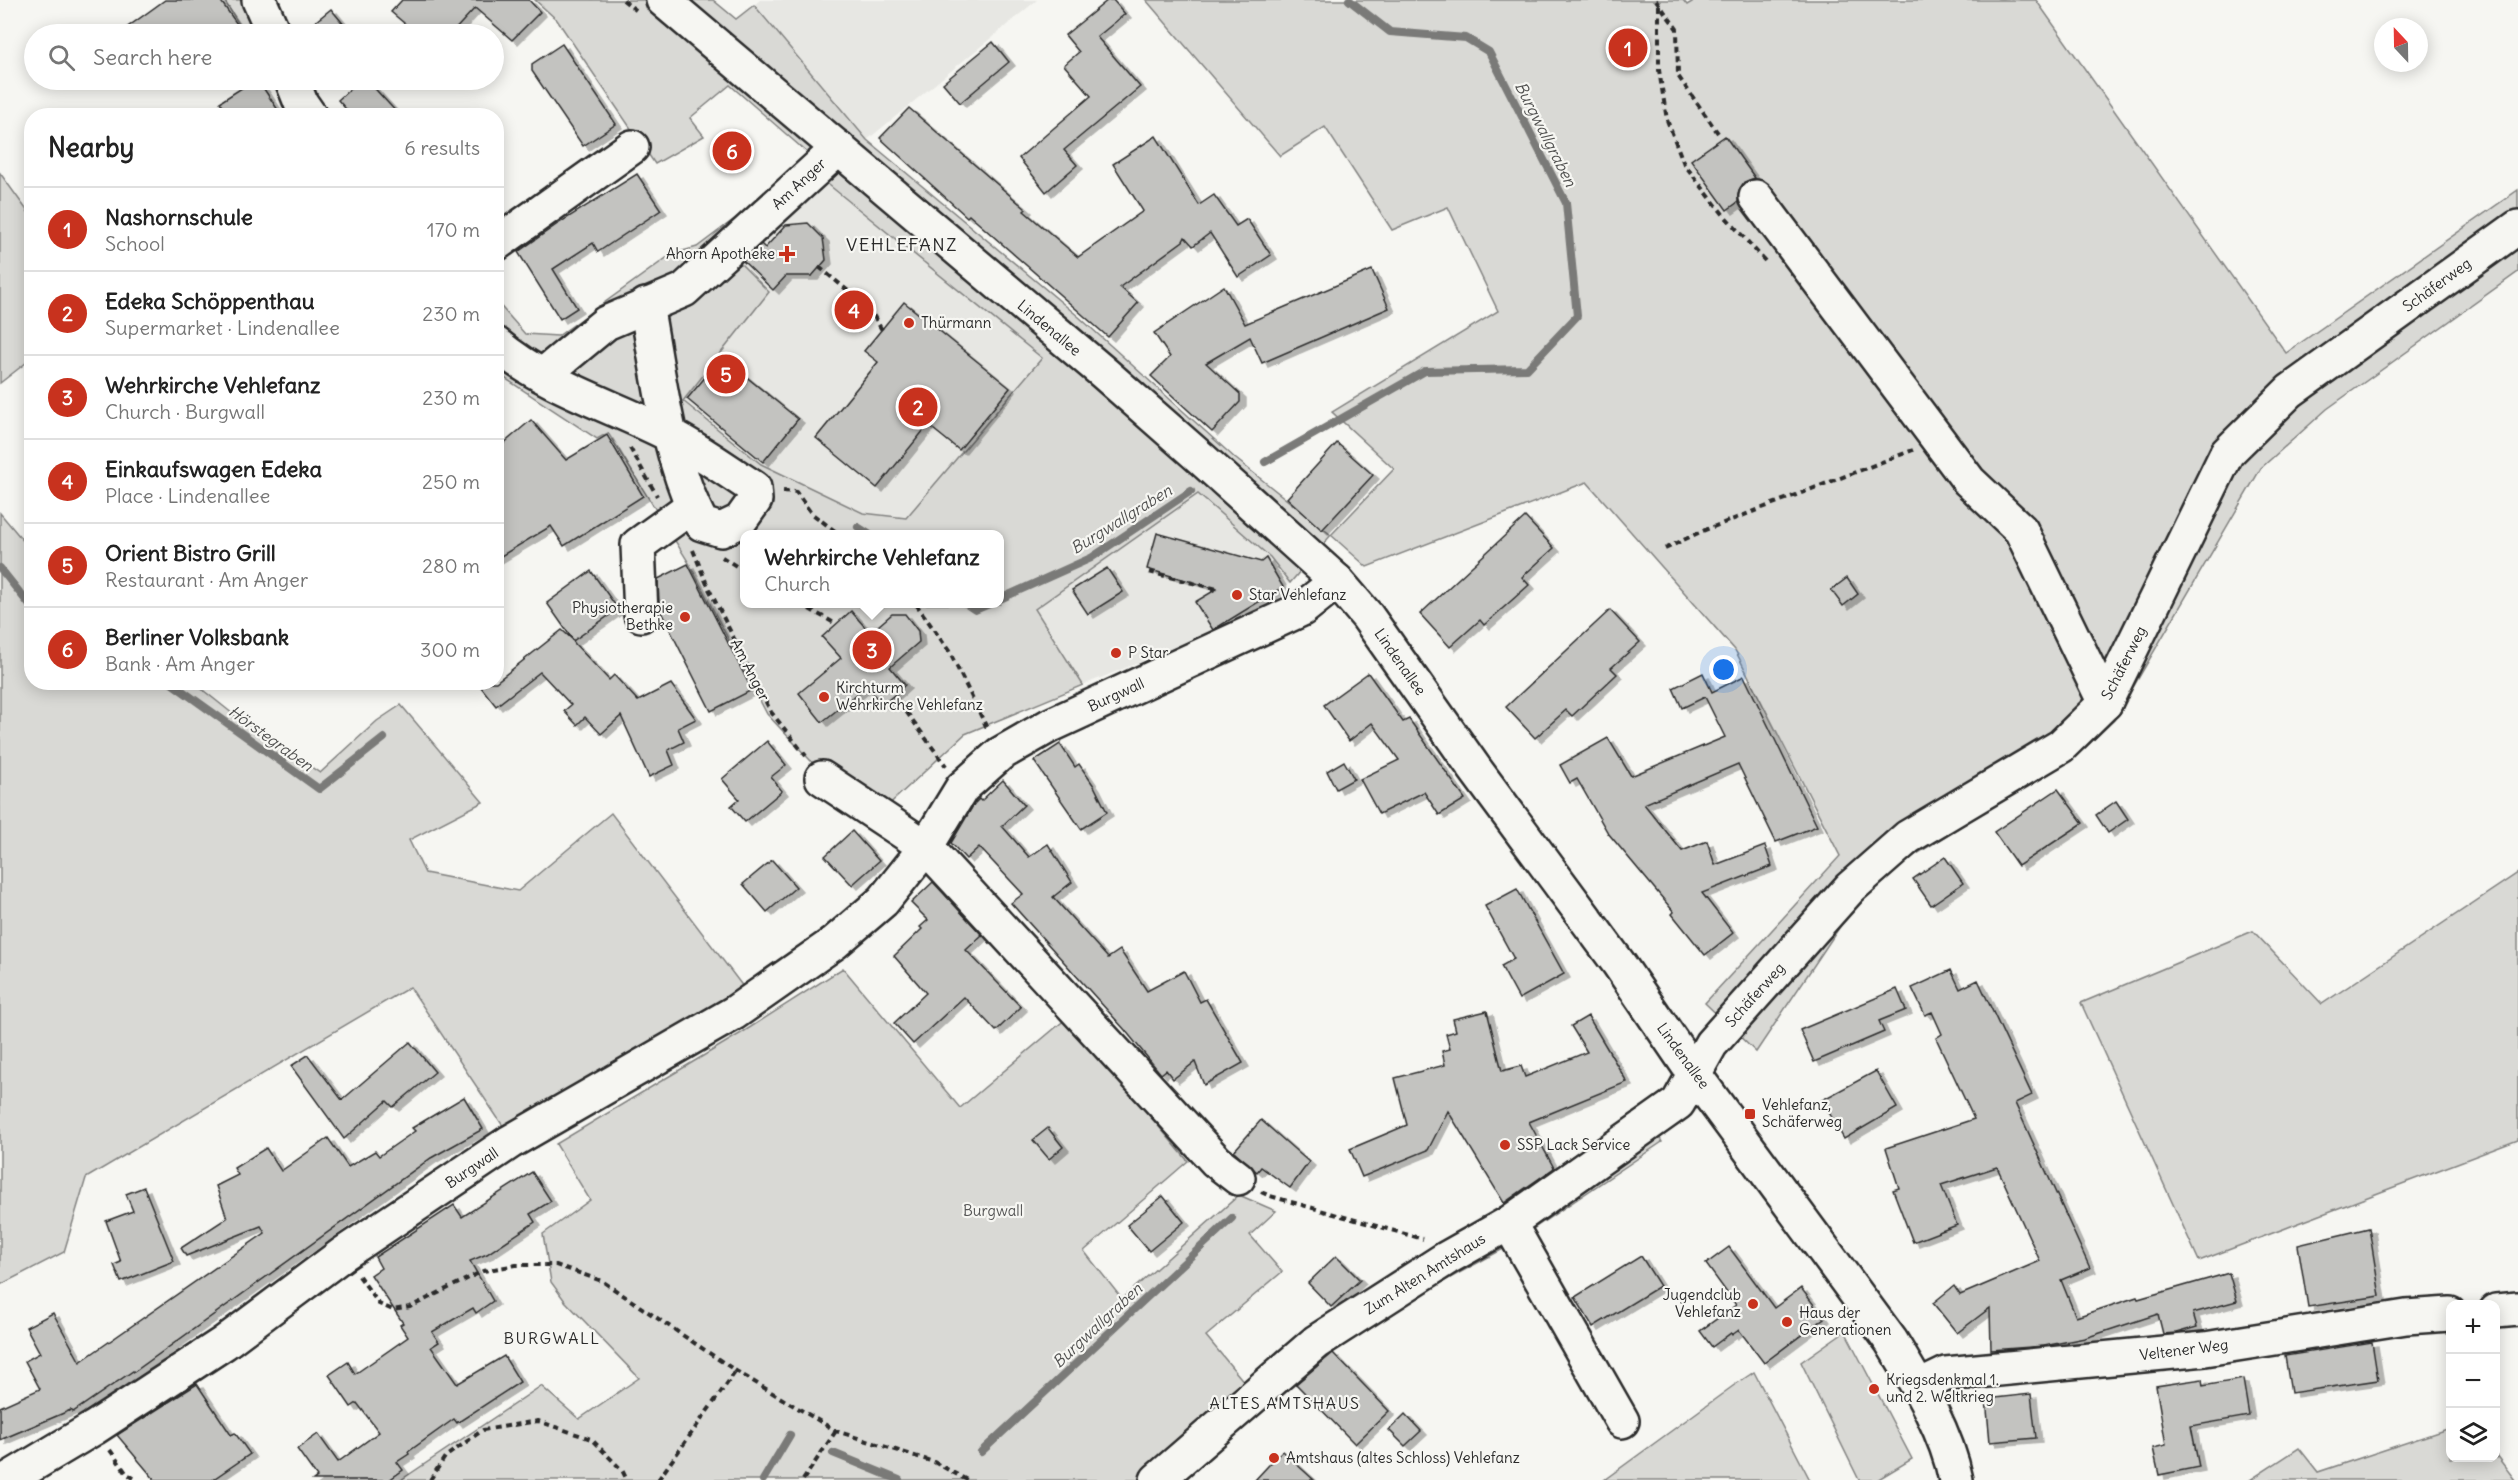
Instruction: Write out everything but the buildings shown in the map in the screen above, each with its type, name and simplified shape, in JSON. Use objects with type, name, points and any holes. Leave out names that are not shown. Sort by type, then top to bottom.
[{"type":"street","name":"Lindenallee","points":[[663,0],[1195,452],[1337,582],[1367,616],[1475,769],[1619,964],[1694,1074],[1892,1341],[1919,1387],[1943,1437],[1956,1480]]},
{"type":"street","points":[[296,90],[304,108]]},
{"type":"street","points":[[504,238],[633,147]]},
{"type":"street","name":"Am Anger","points":[[543,375],[606,322],[684,290],[838,148]]},
{"type":"street","points":[[1756,196],[1969,481],[2021,530],[2105,704]]},
{"type":"street","name":"Schäferweg","points":[[1694,1074],[1711,1044],[1850,888],[1908,837],[2061,746],[2105,704],[2227,453],[2290,391],[2518,226]]},
{"type":"street","points":[[646,305],[688,517]]},
{"type":"street","points":[[504,351],[543,375],[670,435],[754,488],[755,500],[740,521],[721,530],[688,517]]},
{"type":"street","points":[[641,615],[638,545],[688,517]]},
{"type":"street","name":"Burgwall","points":[[7,1480],[94,1428],[224,1343],[343,1254],[510,1142],[734,1013],[816,956],[884,901],[926,847],[962,788],[1000,754],[1048,726],[1302,609],[1337,582]]},
{"type":"street","points":[[822,778],[926,847],[1216,1161],[1238,1179]]},
{"type":"street","name":"Zum Alten Amtshaus","points":[[1157,1480],[1316,1341],[1448,1258],[1509,1223],[1678,1103],[1694,1074]]},
{"type":"street","points":[[1509,1223],[1622,1421]]},
{"type":"street","points":[[2500,1311],[2518,1309]]},
{"type":"street","name":"Veltener Weg","points":[[1919,1387],[1946,1374],[2205,1349],[2406,1317],[2446,1314]]},
{"type":"path","points":[[1656,0],[1677,29],[1678,76],[1718,133]]},
{"type":"path","points":[[819,267],[869,308],[882,330]]},
{"type":"path","points":[[628,445],[688,517]]},
{"type":"path","points":[[1665,549],[1700,532],[1919,448]]},
{"type":"path","points":[[754,488],[796,492],[811,513],[834,530]]},
{"type":"path","name":"Am Anger","points":[[688,517],[688,537],[709,589],[771,712],[822,778]]},
{"type":"path","points":[[1149,572],[1217,589]]},
{"type":"path","points":[[809,608],[836,624]]},
{"type":"path","points":[[919,608],[949,651],[1000,754]]},
{"type":"path","points":[[894,695],[962,788]]},
{"type":"path","points":[[1238,1179],[1270,1197],[1422,1238],[1448,1258]]},
{"type":"path","points":[[343,1254],[379,1304],[393,1310],[410,1307],[483,1271],[516,1265],[556,1265],[602,1281],[735,1371],[836,1431],[934,1462],[967,1480]]},
{"type":"path","points":[[658,1480],[735,1371]]},
{"type":"path","points":[[430,1480],[445,1456],[483,1430],[538,1421],[591,1439],[622,1470],[627,1480]]},
{"type":"path","points":[[94,1428],[127,1474],[137,1480]]},
{"type":"path","points":[[803,1480],[836,1431]]},
{"type":"shaded area","points":[[760,0],[1037,0],[867,140],[754,5]]},
{"type":"shaded area","points":[[824,181],[1042,358],[906,519],[863,513],[761,464],[683,401],[769,292],[739,262]]},
{"type":"shaded area","points":[[1198,494],[1270,557],[1290,583],[1214,632],[1083,685],[1035,609]]},
{"type":"green space","points":[[224,0],[274,0],[283,24],[239,24]]},
{"type":"green space","points":[[535,0],[713,0],[736,19],[754,5],[867,140],[1079,317],[1236,459],[1331,535],[1290,583],[1270,557],[1198,494],[1035,609],[1083,685],[965,734],[869,823],[767,714],[689,563],[608,433],[597,439],[504,378],[504,310],[525,334],[558,336],[672,254],[697,247],[757,202],[810,155],[730,85],[690,118],[704,136],[655,164],[557,20]],"holes":[[[824,181],[1042,358],[906,518],[863,513],[761,464],[683,401],[769,292],[739,262]]]},
{"type":"green space","points":[[1146,0],[1683,0],[1687,5],[1695,0],[2036,0],[2286,353],[2518,190],[2518,272],[2327,409],[2261,468],[2114,720],[2084,749],[1896,867],[1849,913],[1756,1052],[1705,1003],[1840,856],[1735,650],[1587,482],[1367,567],[1331,535],[1394,469],[1332,412],[1498,311],[1448,207],[1392,230],[1325,127],[1280,156]]},
{"type":"green space","points":[[0,173],[24,206],[24,364],[0,383]]},
{"type":"green space","points":[[0,513],[24,542],[24,690],[203,690],[233,714],[320,773],[377,721],[401,705],[483,802],[409,840],[425,873],[518,891],[611,813],[744,988],[505,1129],[410,987],[86,1178],[64,1252],[0,1285]]},
{"type":"green space","points":[[2518,873],[2518,1140],[2199,1261],[2081,1003],[2253,931],[2322,1004]]},
{"type":"green space","points":[[843,968],[960,1108],[1067,1018],[1188,1161],[1084,1251],[1122,1299],[1239,1195],[1276,1211],[1250,1235],[1282,1272],[1206,1336],[1245,1383],[1557,1176],[1643,1108],[1662,1142],[1503,1249],[1326,1346],[1185,1476],[1188,1480],[401,1480],[541,1386],[579,1419],[639,1378],[565,1301],[551,1282],[543,1234],[590,1200],[556,1144],[743,1032]]},
{"type":"green space","points":[[1845,1331],[1912,1459],[1877,1480],[1859,1480],[1801,1362]]},
{"type":"green space","points":[[1754,1372],[1810,1480],[1604,1480],[1733,1386]]},
{"type":"green space","points":[[2446,1429],[2446,1462],[2500,1460],[2515,1480],[2250,1480],[2299,1448],[2318,1472]]},
{"type":"waterway","name":"Burgwallgraben","points":[[1265,462],[1425,371],[1527,369],[1577,316],[1566,203],[1489,52],[1466,38],[1390,32],[1349,0]]},
{"type":"waterway","name":"Burgwallgraben","points":[[1004,597],[1091,558],[1191,491]]},
{"type":"waterway","name":"Burgwallgraben","points":[[858,527],[863,530]]},
{"type":"waterway","name":"Hörstegraben","points":[[0,568],[24,598]]},
{"type":"waterway","name":"Burgwallgraben","points":[[972,608],[975,610],[980,608]]},
{"type":"waterway","name":"Hörstegraben","points":[[181,690],[319,789],[384,738]]},
{"type":"waterway","name":"Burgwallgraben","points":[[981,1452],[1232,1218]]},
{"type":"waterway","name":"Burgwallgraben","points":[[763,1480],[790,1435]]},
{"type":"waterway","name":"Burgwallgraben","points":[[833,1453],[899,1480]]},
{"type":"place","name":"Nashornschule","points":[[1628,48]]},
{"type":"place","name":"Berliner Volksbank","points":[[732,151]]},
{"type":"place","name":"Ahorn Apotheke","points":[[787,254]]},
{"type":"place","name":"Einkaufswagen Edeka","points":[[854,310]]},
{"type":"place","name":"Thürmann","points":[[909,323]]},
{"type":"place","name":"Orient Bistro Grill","points":[[726,374]]},
{"type":"place","name":"Edeka Schöppenthau","points":[[918,407]]},
{"type":"place","name":"Star Vehlefanz","points":[[1237,595]]},
{"type":"place","name":"Physiotherapie Bethke","points":[[685,617]]},
{"type":"place","name":"Wehrkirche Vehlefanz","points":[[872,650]]},
{"type":"place","name":"P Star","points":[[1116,653]]},
{"type":"place","name":"Kirchturm Wehrkirche Vehlefanz","points":[[824,697]]},
{"type":"place","name":"Vehlefanz, Schäferweg","points":[[1750,1114]]},
{"type":"place","name":"SSP Lack Service","points":[[1505,1145]]},
{"type":"place","name":"Jugendclub Vehlefanz","points":[[1753,1304]]},
{"type":"place","name":"Haus der Generationen","points":[[1787,1322]]},
{"type":"place","name":"Kriegsdenkmal 1. und 2. Weltkrieg","points":[[1874,1389]]},
{"type":"place","name":"Amtshaus (altes Schloss) Vehlefanz","points":[[1274,1458]]},
{"type":"district","name":"VEHLEFANZ","points":[[902,245]]},
{"type":"district","name":"BURGWALL","points":[[552,1338]]},
{"type":"district","name":"ALTES AMTSHAUS","points":[[1285,1403]]}]
